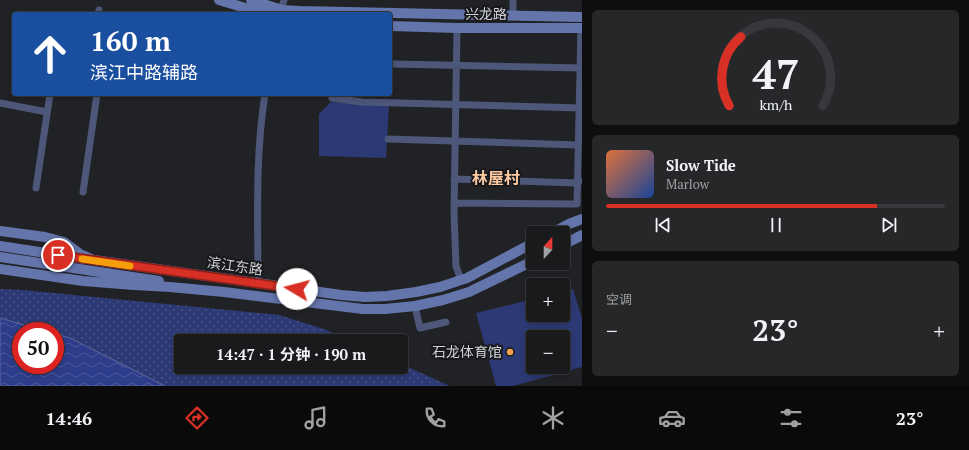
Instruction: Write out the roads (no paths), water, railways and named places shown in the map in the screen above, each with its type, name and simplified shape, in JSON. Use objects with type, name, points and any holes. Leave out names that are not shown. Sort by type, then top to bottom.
[{"type":"main road","points":[[219,0],[258,12]]},
{"type":"main road","name":"兴龙路","points":[[252,0],[300,11],[353,12]]},
{"type":"main road","name":"兴龙路","points":[[392,13],[582,17]]},
{"type":"main road","name":"兴龙路","points":[[392,26],[457,28],[581,28]]},
{"type":"main road","points":[[565,226],[582,215]]},
{"type":"main road","points":[[569,224],[582,219]]},
{"type":"main road","name":"滨江东路","points":[[0,231],[45,237],[64,242],[80,254],[94,260],[258,284],[365,297],[387,296],[440,287],[473,275],[526,247]]},
{"type":"main road","points":[[570,241],[582,235]]},
{"type":"main road","points":[[0,246],[94,260]]},
{"type":"main road","points":[[0,257],[162,281],[224,292]]},
{"type":"main road","name":"滨江东路","points":[[0,269],[83,281],[224,292],[363,310],[415,306],[443,300],[469,292],[526,264]]},
{"type":"street","points":[[513,0],[513,15]]},
{"type":"street","points":[[457,28],[454,202],[456,266],[461,280]]},
{"type":"street","points":[[454,202],[577,204],[580,182],[578,145],[581,28]]},
{"type":"street","points":[[394,64],[581,68]]},
{"type":"street","points":[[36,188],[50,96]]},
{"type":"street","points":[[83,192],[97,96]]},
{"type":"street","points":[[258,284],[260,141],[265,96]]},
{"type":"street","points":[[332,98],[362,102],[580,108]]},
{"type":"street","points":[[0,103],[47,112]]},
{"type":"street","points":[[388,139],[578,145]]},
{"type":"street","points":[[454,179],[580,182]]},
{"type":"street","points":[[415,306],[420,328],[446,322]]},
{"type":"water","points":[[0,318],[14,322],[12,322],[12,374],[64,374],[64,336],[70,338],[165,386],[0,386]]},
{"type":"place","name":"石龙体育馆","points":[[510,352]]},
{"type":"district","name":"林屋村","points":[[496,178]]}]
